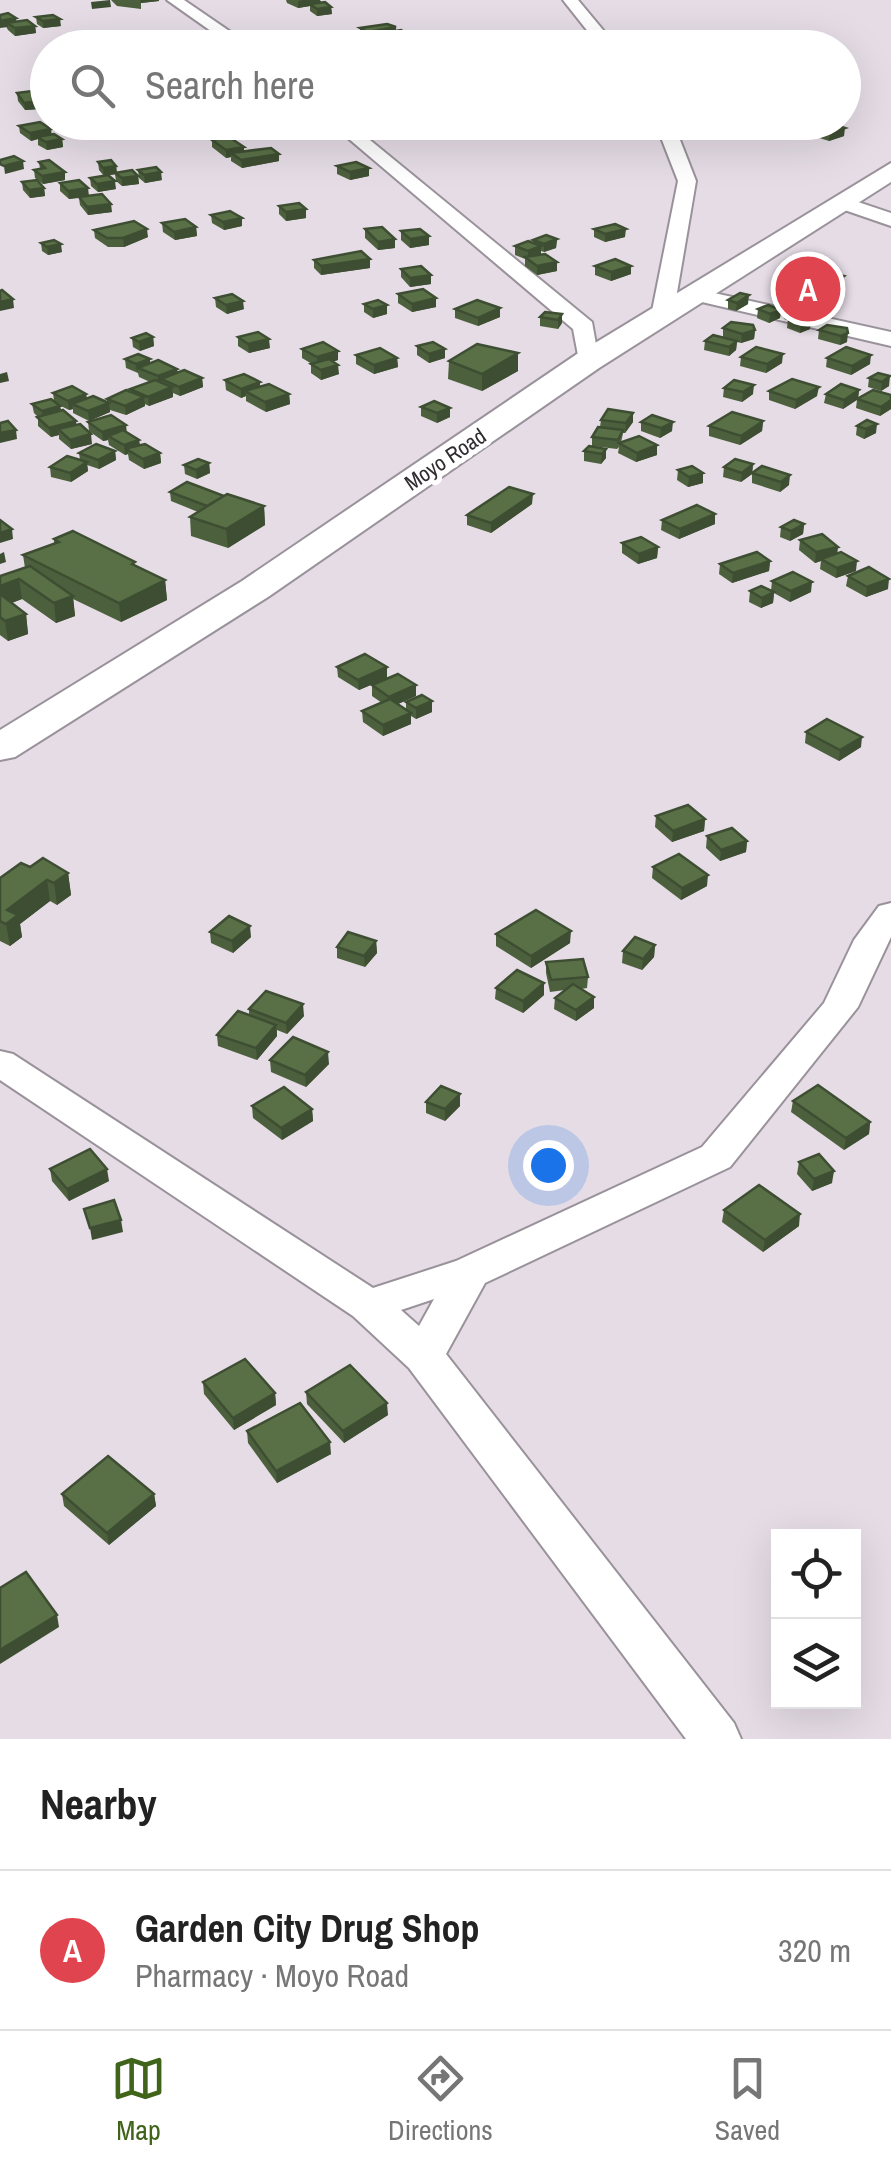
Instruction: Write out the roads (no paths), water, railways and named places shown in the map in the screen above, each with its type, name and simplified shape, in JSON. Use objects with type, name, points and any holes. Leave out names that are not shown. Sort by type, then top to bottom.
[{"type":"main road","name":"Moyo Road","points":[[0,748],[255,589],[588,361],[891,171]]},
{"type":"street","points":[[174,0],[219,30]]},
{"type":"street","points":[[570,0],[595,30]]},
{"type":"street","points":[[359,140],[584,327],[588,361]]},
{"type":"street","points":[[662,316],[686,181],[671,140]]},
{"type":"street","points":[[840,202],[891,220]]},
{"type":"street","points":[[696,295],[891,339]]},
{"type":"street","points":[[368,1305],[470,1272],[716,1157],[840,1007],[866,948],[891,913]]},
{"type":"street","points":[[0,1063],[368,1305],[424,1356],[716,1739]]},
{"type":"street","points":[[424,1356],[470,1272]]},
{"type":"place","name":"Garden City Drug Shop","points":[[808,289]]}]
